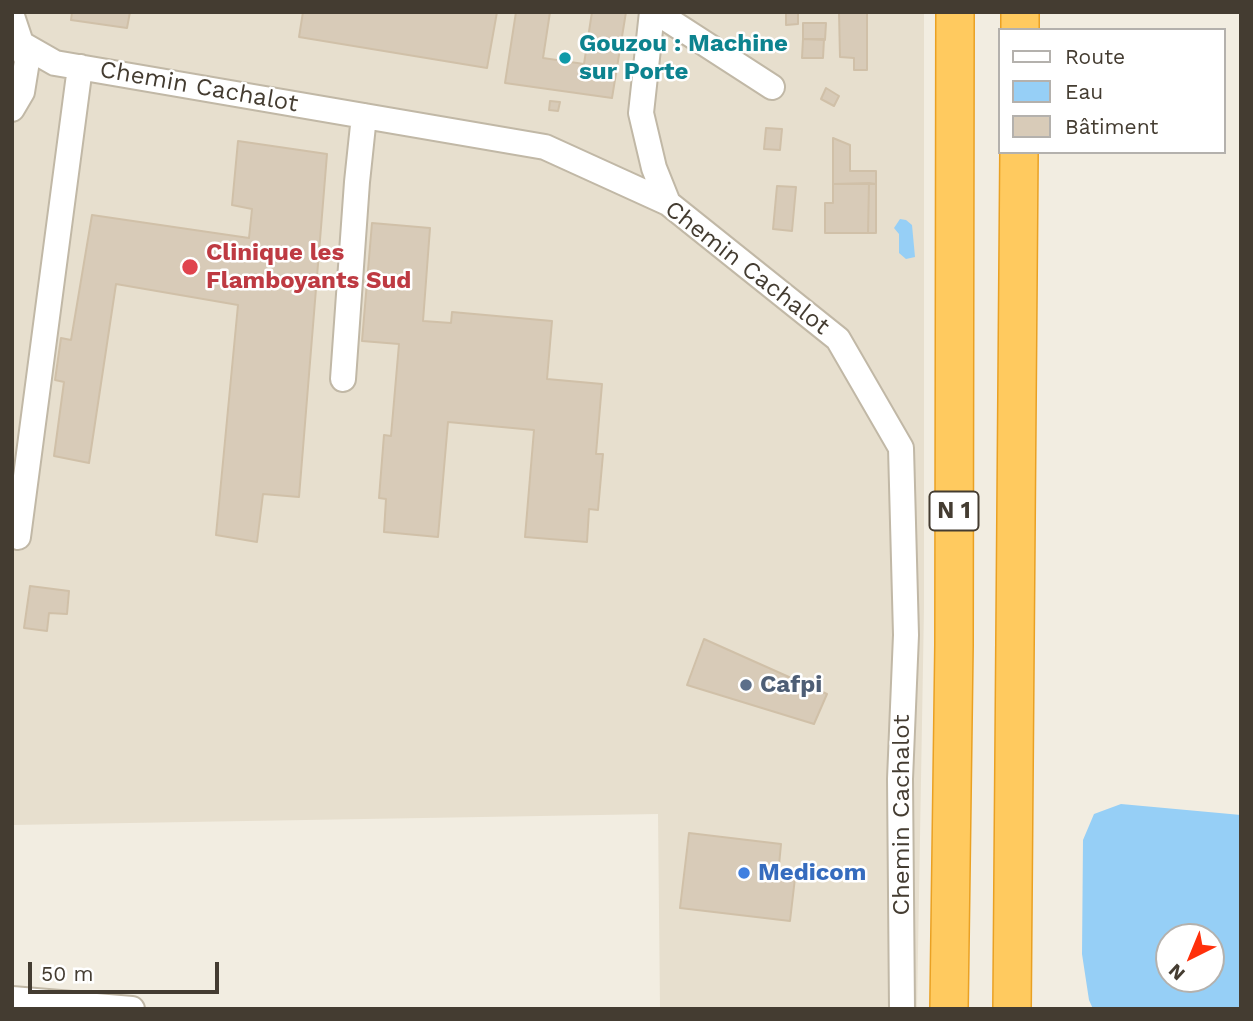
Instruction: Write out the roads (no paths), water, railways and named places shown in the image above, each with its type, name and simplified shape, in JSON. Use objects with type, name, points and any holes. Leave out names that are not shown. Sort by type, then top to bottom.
[{"type":"highway","name":"N 1","points":[[949,1009],[954,632],[955,12]]},
{"type":"highway","points":[[1012,1009],[1019,154]]},
{"type":"street","points":[[668,203],[654,168],[640,113],[654,12],[772,87]]},
{"type":"street","points":[[12,16],[16,43],[27,61],[22,92],[12,109]]},
{"type":"street","name":"Chemin Cachalot","points":[[16,43],[55,63],[545,147],[668,203],[838,339],[901,448],[906,635],[900,779],[902,1009]]},
{"type":"street","points":[[18,537],[80,67]]},
{"type":"street","points":[[343,379],[356,182],[365,116]]},
{"type":"street","points":[[12,999],[132,1009]]},
{"type":"water","points":[[900,219],[912,225],[915,257],[906,259],[899,253],[899,234],[894,228]]},
{"type":"water","points":[[1121,804],[1241,815],[1241,1009],[1093,1009],[1089,1000],[1082,954],[1083,840],[1094,814]]},
{"type":"place","name":"Gouzou : Machine sur Porte","points":[[565,58]]},
{"type":"place","name":"Clinique les Flamboyants Sud","points":[[190,267]]},
{"type":"place","name":"Cafpi","points":[[746,685]]},
{"type":"place","name":"Medicom","points":[[744,873]]}]
